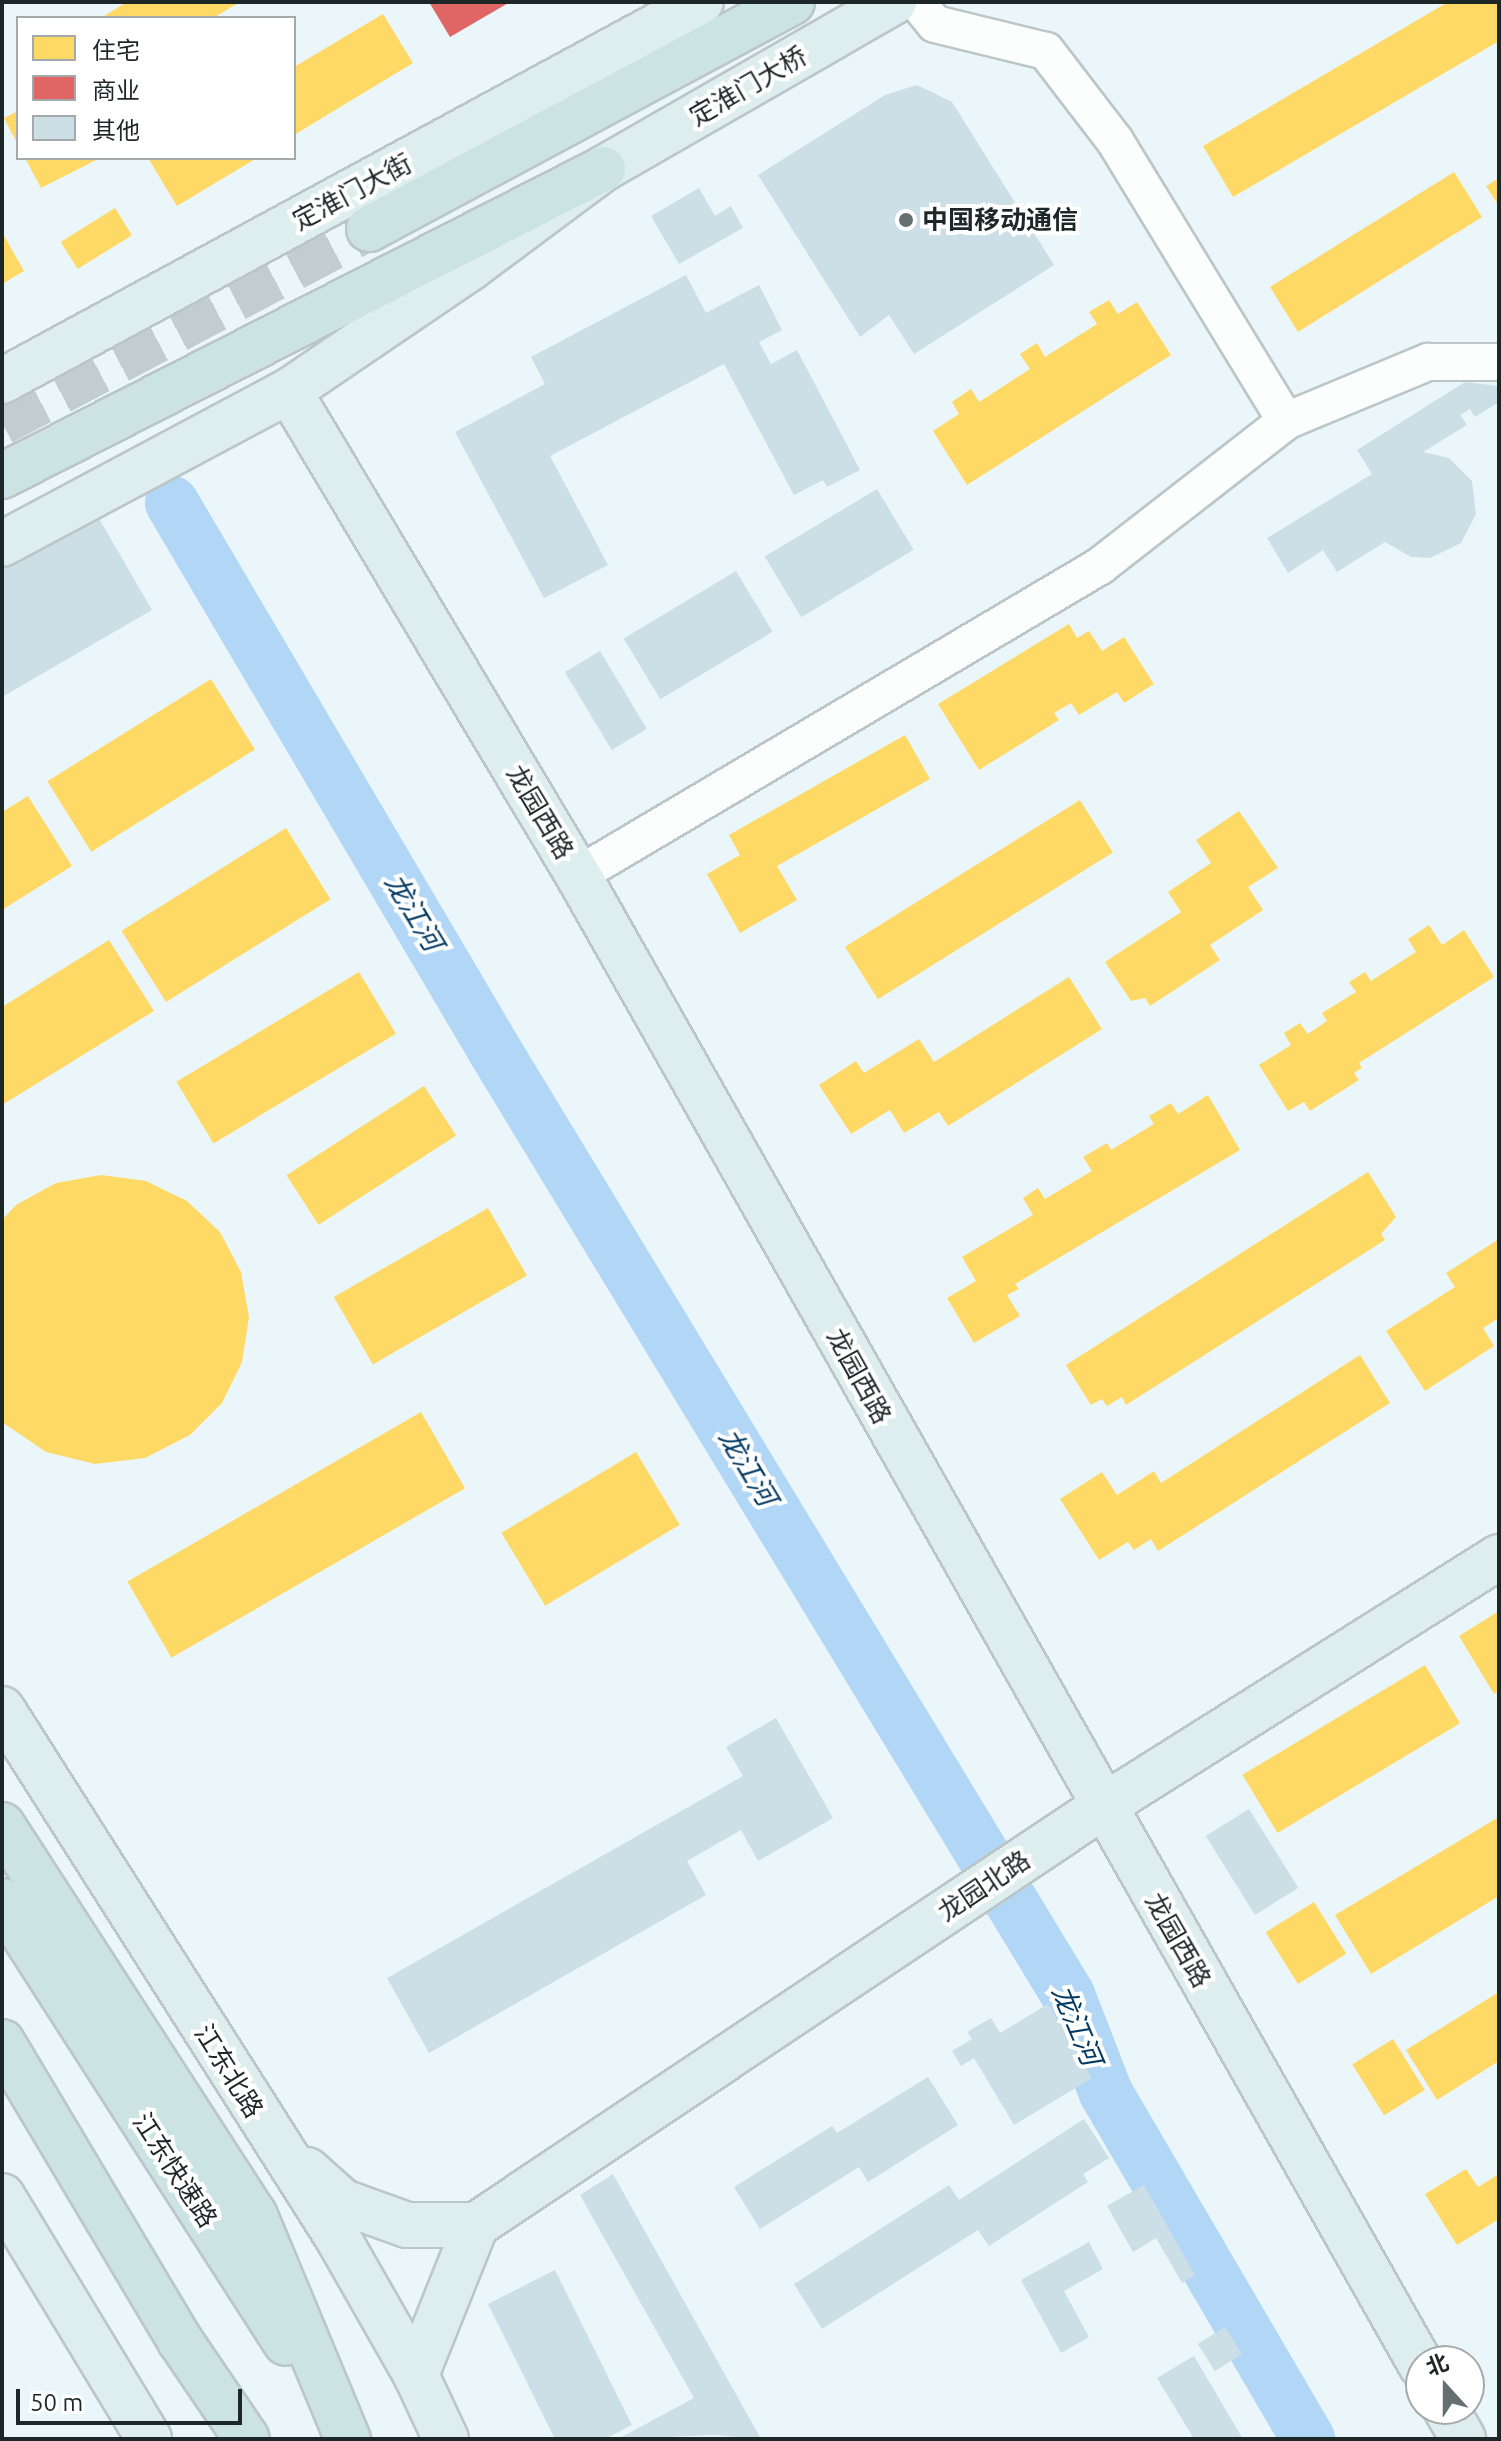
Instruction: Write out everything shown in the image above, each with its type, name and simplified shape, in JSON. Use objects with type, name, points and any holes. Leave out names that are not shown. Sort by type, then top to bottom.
[{"type":"highway","points":[[369,229],[792,2]]},
{"type":"highway","points":[[2,476],[603,169]]},
{"type":"highway","points":[[2,1825],[255,2216],[348,2439]]},
{"type":"highway","name":"江东快速路","points":[[2,1901],[348,2439]]},
{"type":"highway","points":[[2,2042],[181,2342],[247,2439]]},
{"type":"highway","points":[[2,2093],[210,2439]]},
{"type":"main road","name":"定淮门大街","points":[[2,381],[701,2]]},
{"type":"main road","name":"定淮门大桥","points":[[603,169],[894,2]]},
{"type":"main road","points":[[2,544],[289,391],[470,268],[603,169]]},
{"type":"main road","name":"龙园西路","points":[[289,391],[578,875],[1102,1807],[1410,2345]]},
{"type":"main road","name":"龙园北路","points":[[476,2225],[1102,1807],[1499,1557]]},
{"type":"main road","name":"江东北路","points":[[2,1709],[271,2138],[338,2238],[416,2375],[446,2439]]},
{"type":"main road","points":[[271,2138],[343,2202],[407,2225],[476,2225],[416,2375]]},
{"type":"main road","points":[[2,2196],[149,2439]]},
{"type":"street","points":[[917,2],[935,24],[1046,51],[1123,154],[1286,421]]},
{"type":"street","points":[[578,875],[1100,566],[1286,421],[1428,362],[1499,362]]},
{"type":"building: 住宅","points":[[127,2],[240,2],[216,16],[104,16]]},
{"type":"building: 住宅","points":[[1448,2],[1499,2],[1499,41],[1233,197],[1203,146]]},
{"type":"building: 住宅","points":[[383,14],[413,63],[296,134],[296,66]]},
{"type":"building: 住宅","points":[[16,112],[16,141],[4,118]]},
{"type":"building: 住宅","points":[[26,160],[96,160],[41,188]]},
{"type":"building: 住宅","points":[[149,160],[254,160],[177,206]]},
{"type":"building: 住宅","points":[[1454,172],[1482,217],[1298,332],[1270,287]]},
{"type":"building: 住宅","points":[[1499,178],[1499,206],[1486,186]]},
{"type":"building: 住宅","points":[[115,208],[132,235],[78,269],[61,242]]},
{"type":"building: 住宅","points":[[2,232],[24,271],[2,284]]},
{"type":"building: 住宅","points":[[1109,300],[1118,314],[1137,302],[1171,355],[967,485],[933,431],[959,414],[952,402],[971,389],[979,402],[1030,369],[1020,354],[1037,343],[1045,357],[1097,324],[1089,312]]},
{"type":"building: 住宅","points":[[1069,624],[1077,638],[1089,631],[1102,651],[1124,637],[1154,684],[1124,703],[1117,692],[1079,715],[1071,703],[1054,713],[1059,720],[979,770],[938,704]]},
{"type":"building: 住宅","points":[[211,679],[255,749],[91,852],[47,781]]},
{"type":"building: 住宅","points":[[905,735],[930,779],[777,866],[797,900],[740,933],[707,874],[740,855],[729,835]]},
{"type":"building: 住宅","points":[[28,796],[72,866],[2,910],[2,812]]},
{"type":"building: 住宅","points":[[1080,800],[1113,853],[878,999],[845,947]]},
{"type":"building: 住宅","points":[[1239,811],[1278,868],[1248,887],[1263,910],[1210,945],[1220,960],[1150,1006],[1145,998],[1131,1001],[1105,962],[1181,912],[1168,892],[1211,863],[1196,840]]},
{"type":"building: 住宅","points":[[286,828],[331,899],[166,1002],[121,931]]},
{"type":"building: 住宅","points":[[1429,925],[1442,945],[1464,930],[1494,977],[1359,1063],[1362,1068],[1354,1073],[1359,1080],[1310,1111],[1304,1102],[1288,1111],[1259,1065],[1291,1045],[1284,1033],[1300,1023],[1308,1034],[1327,1021],[1322,1013],[1356,992],[1349,982],[1365,972],[1371,981],[1416,952],[1408,939]]},
{"type":"building: 住宅","points":[[109,940],[154,1011],[2,1105],[2,1007]]},
{"type":"building: 住宅","points":[[359,972],[396,1034],[214,1143],[176,1082]]},
{"type":"building: 住宅","points":[[1069,977],[1102,1029],[948,1126],[939,1112],[904,1133],[890,1110],[851,1134],[819,1085],[856,1061],[864,1073],[919,1039],[934,1062]]},
{"type":"building: 住宅","points":[[424,1086],[456,1135],[319,1225],[286,1175]]},
{"type":"building: 住宅","points":[[1208,1095],[1240,1150],[1015,1284],[1019,1289],[1007,1295],[1020,1316],[974,1343],[947,1298],[976,1281],[962,1257],[1033,1215],[1023,1198],[1038,1188],[1045,1199],[1092,1171],[1083,1157],[1107,1143],[1111,1150],[1154,1124],[1149,1116],[1171,1103],[1178,1114]]},
{"type":"building: 住宅","points":[[1368,1172],[1396,1217],[1381,1234],[1385,1240],[1126,1405],[1122,1397],[1107,1406],[1102,1399],[1091,1405],[1066,1365]]},
{"type":"building: 住宅","points":[[101,1175],[146,1181],[187,1201],[220,1232],[241,1272],[249,1317],[242,1362],[222,1403],[190,1435],[145,1458],[95,1464],[46,1452],[2,1422],[2,1220],[16,1205],[56,1183]]},
{"type":"building: 住宅","points":[[488,1208],[527,1276],[373,1365],[334,1297]]},
{"type":"building: 住宅","points":[[1499,1239],[1499,1318],[1483,1328],[1494,1346],[1425,1391],[1386,1331],[1455,1287],[1446,1273]]},
{"type":"building: 住宅","points":[[1360,1355],[1390,1403],[1158,1551],[1151,1539],[1134,1550],[1128,1542],[1099,1560],[1060,1499],[1102,1472],[1117,1495],[1154,1471],[1161,1483]]},
{"type":"building: 住宅","points":[[421,1412],[465,1488],[171,1658],[127,1582]]},
{"type":"building: 住宅","points":[[636,1452],[680,1525],[545,1606],[501,1533]]},
{"type":"building: 住宅","points":[[1499,1611],[1499,1691],[1494,1694],[1459,1636]]},
{"type":"building: 住宅","points":[[1425,1665],[1460,1723],[1277,1833],[1242,1775]]},
{"type":"building: 住宅","points":[[1499,1817],[1499,1896],[1371,1974],[1335,1915]]},
{"type":"building: 住宅","points":[[1314,1902],[1346,1954],[1298,1984],[1266,1932]]},
{"type":"building: 住宅","points":[[1499,1992],[1499,2061],[1437,2100],[1406,2050]]},
{"type":"building: 住宅","points":[[1393,2039],[1425,2090],[1384,2115],[1352,2064]]},
{"type":"building: 住宅","points":[[1466,2169],[1478,2187],[1499,2174],[1499,2219],[1457,2245],[1425,2194]]},
{"type":"building: 商业","points":[[429,2],[510,2],[450,37]]},
{"type":"building: 其他","name":"中国移动通信","points":[[917,85],[952,102],[1054,265],[914,354],[889,315],[860,337],[758,175],[885,95]]},
{"type":"building: 其他","points":[[699,188],[715,216],[731,206],[743,228],[679,264],[651,216]]},
{"type":"building: 其他","points":[[686,275],[706,313],[759,285],[782,330],[759,342],[771,364],[797,350],[860,470],[827,487],[823,480],[794,495],[724,364],[550,456],[608,565],[544,598],[455,432],[545,384],[531,357]]},
{"type":"building: 其他","points":[[1465,382],[1499,386],[1499,402],[1475,417],[1470,409],[1460,415],[1467,425],[1423,452],[1449,458],[1472,481],[1476,514],[1461,543],[1430,558],[1411,557],[1385,542],[1337,572],[1323,550],[1288,573],[1267,538],[1372,474],[1357,450]]},
{"type":"building: 其他","points":[[877,489],[914,550],[801,617],[765,556]]},
{"type":"building: 其他","points":[[94,510],[152,610],[2,697],[2,563]]},
{"type":"building: 其他","points":[[736,571],[773,632],[660,699],[624,638]]},
{"type":"building: 其他","points":[[600,651],[647,729],[612,750],[565,672]]},
{"type":"building: 其他","points":[[776,1718],[833,1818],[758,1861],[741,1830],[687,1861],[706,1895],[429,2053],[387,1978],[743,1776],[726,1747]]},
{"type":"building: 其他","points":[[1249,1809],[1298,1888],[1255,1915],[1206,1836]]},
{"type":"building: 其他","points":[[1048,2004],[1092,2078],[1014,2125],[974,2058],[961,2066],[952,2051],[972,2039],[967,2032],[991,2018],[1000,2033]]},
{"type":"building: 其他","points":[[928,2077],[958,2125],[868,2182],[859,2167],[760,2229],[734,2187],[832,2126],[837,2133]]},
{"type":"building: 其他","points":[[1084,2119],[1109,2158],[1083,2174],[1088,2182],[989,2246],[978,2230],[822,2329],[794,2284],[949,2185],[959,2200]]},
{"type":"building: 其他","points":[[613,2174],[761,2439],[714,2435],[618,2439],[694,2398],[580,2195]]},
{"type":"building: 其他","points":[[1144,2185],[1195,2275],[1182,2283],[1156,2238],[1133,2252],[1107,2206]]},
{"type":"building: 其他","points":[[1089,2242],[1103,2269],[1064,2291],[1089,2337],[1061,2353],[1021,2280]]},
{"type":"building: 其他","points":[[555,2270],[632,2425],[605,2439],[555,2439],[488,2304]]},
{"type":"building: 其他","points":[[1225,2327],[1242,2354],[1215,2371],[1198,2344]]},
{"type":"building: 其他","points":[[1194,2356],[1243,2439],[1194,2439],[1157,2378]]},
{"type":"waterway","name":"龙江河","points":[[172,503],[495,1051],[1068,1995],[1106,2093],[1308,2439]]},
{"type":"tunnel","points":[[2,423],[369,229]]},
{"type":"place","name":"中国移动通信","points":[[906,220]]}]
